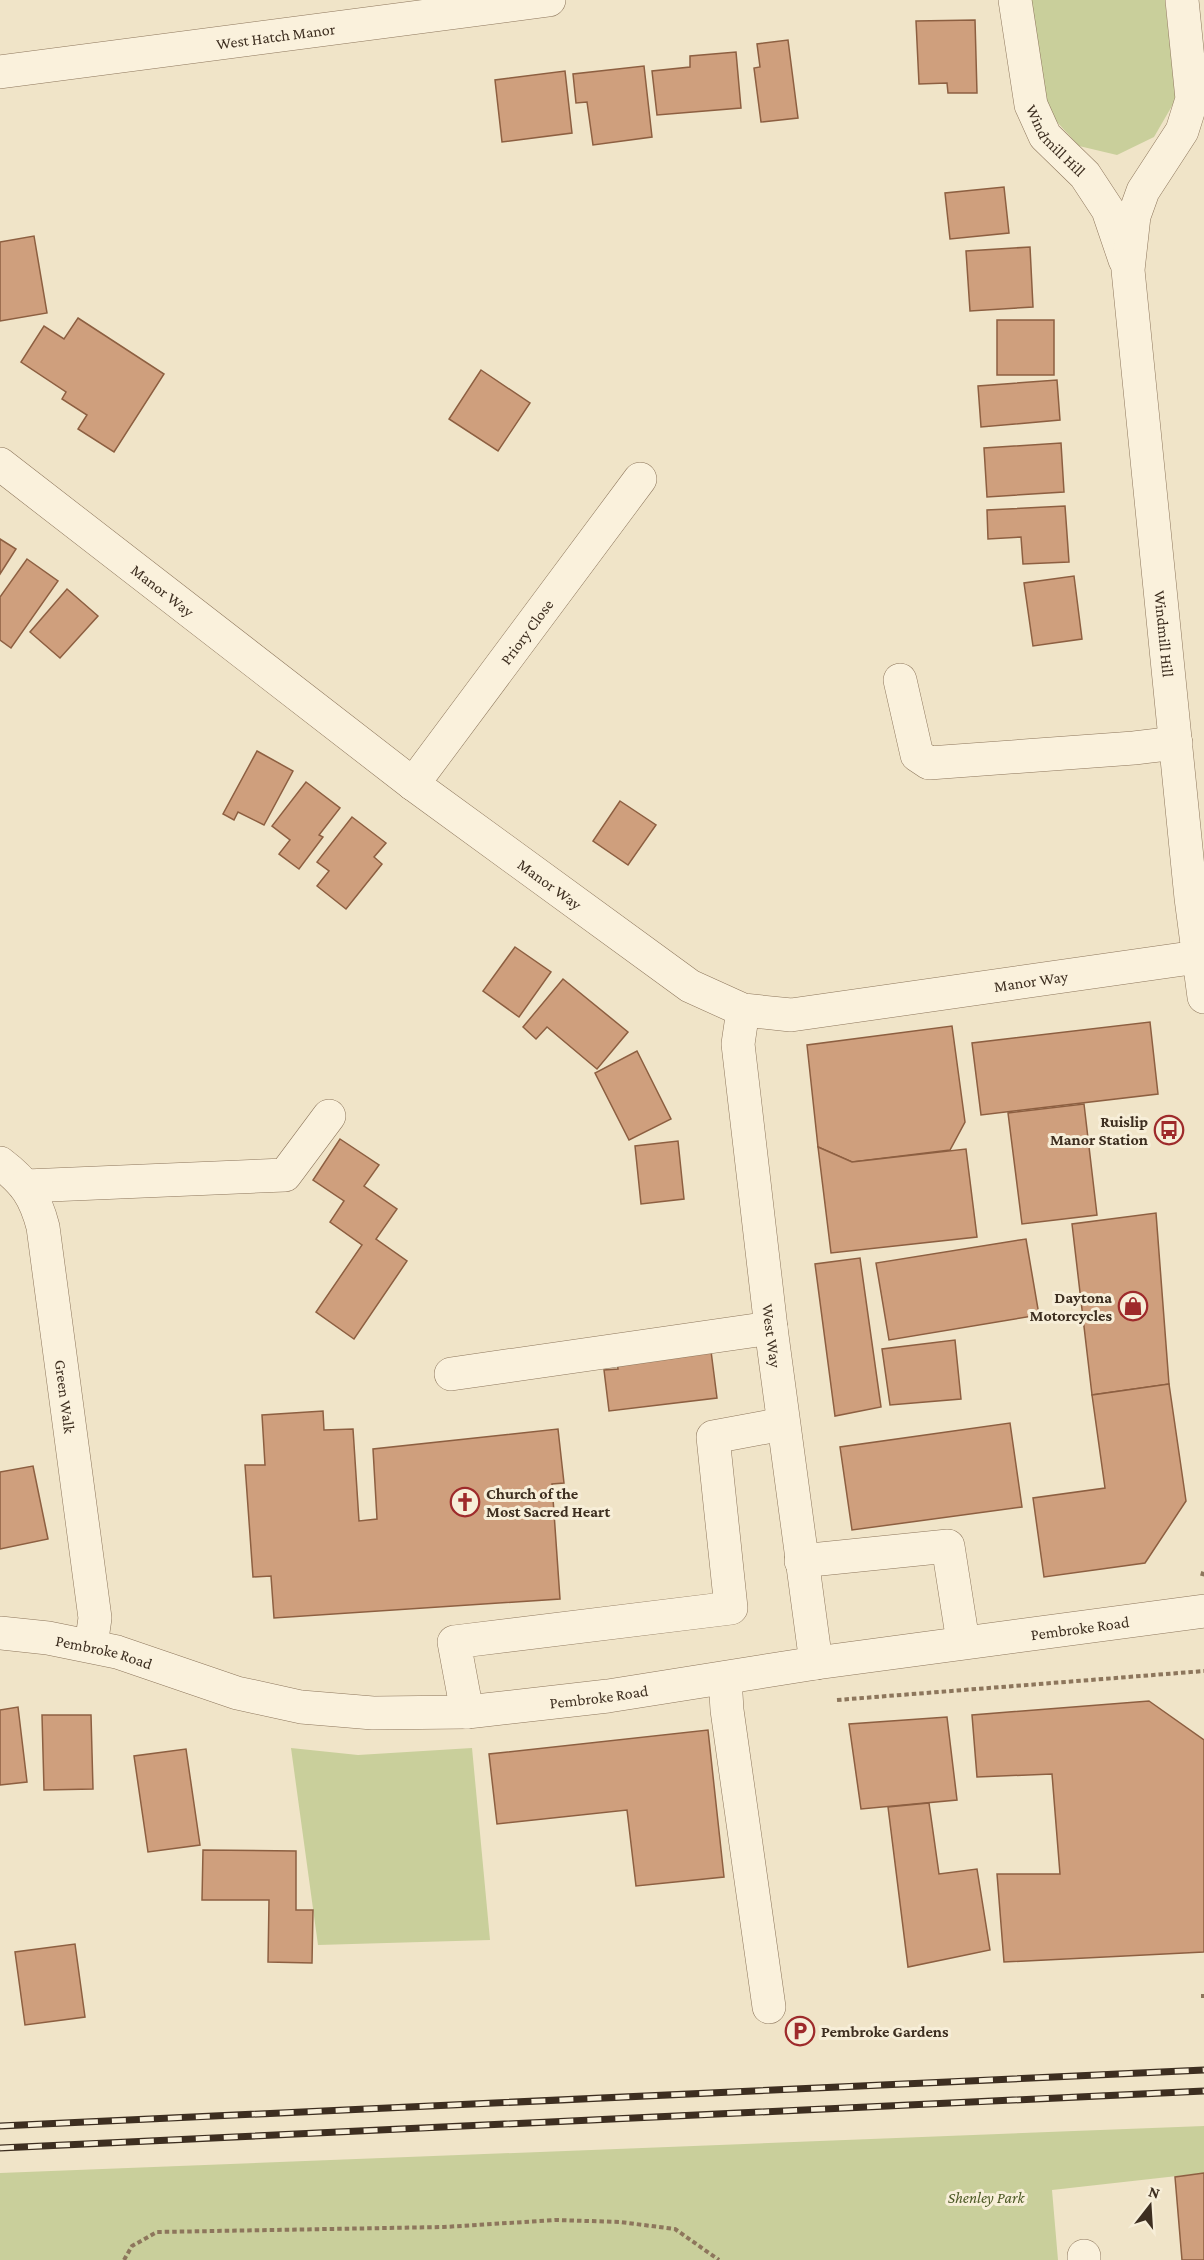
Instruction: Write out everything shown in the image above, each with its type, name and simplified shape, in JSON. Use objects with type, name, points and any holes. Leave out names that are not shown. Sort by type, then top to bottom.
[{"type":"street","name":"West Hatch Manor","points":[[0,72],[481,5],[549,0]]},
{"type":"street","name":"Windmill Hill","points":[[1015,0],[1031,105],[1045,136],[1084,175],[1108,210],[1128,270]]},
{"type":"street","name":"Windmill Hill","points":[[1182,0],[1192,99],[1182,131],[1143,191],[1134,216],[1128,270],[1204,997]]},
{"type":"street","name":"Manor Way","points":[[0,464],[413,784],[690,986],[743,1010],[791,1015],[1201,956]]},
{"type":"street","name":"Priory Close","points":[[413,784],[640,479]]},
{"type":"street","points":[[900,680],[917,755],[929,763],[1176,743]]},
{"type":"street","name":"West Way","points":[[743,1010],[738,1044],[783,1424],[816,1663]]},
{"type":"street","points":[[26,1186],[285,1175],[329,1116]]},
{"type":"street","name":"Green Walk","points":[[0,1163],[26,1186],[34,1199],[43,1227],[95,1618],[91,1646]]},
{"type":"street","points":[[451,1374],[771,1328]]},
{"type":"street","points":[[467,1712],[454,1642],[731,1608],[713,1437],[783,1424]]},
{"type":"street","points":[[801,1561],[948,1546],[963,1642]]},
{"type":"street","name":"Pembroke Road","points":[[0,1633],[117,1652],[237,1693],[301,1707],[373,1713],[467,1712],[608,1696],[963,1642],[1204,1611]]},
{"type":"street","points":[[725,1678],[727,1710],[769,2007]]},
{"type":"path","points":[[124,2260],[132,2246],[157,2232],[444,2227],[556,2220],[620,2222],[675,2229],[719,2260]]},
{"type":"green space","points":[[1031,0],[1165,0],[1176,99],[1154,137],[1117,155],[1079,146],[1045,109]]},
{"type":"green space","points":[[291,1748],[358,1755],[472,1748],[490,1940],[318,1945]]},
{"type":"green space","name":"Shenley Park","points":[[1204,2126],[1204,2173],[1052,2190],[1058,2260],[0,2260],[0,2173]]},
{"type":"building","points":[[975,20],[977,93],[948,93],[947,83],[919,84],[916,21]]},
{"type":"building","points":[[788,40],[798,118],[761,122],[754,68],[760,67],[757,44]]},
{"type":"building","points":[[736,52],[741,108],[657,115],[652,71],[690,67],[690,56]]},
{"type":"building","points":[[644,66],[652,137],[593,145],[587,102],[576,103],[573,74]]},
{"type":"building","points":[[565,71],[572,133],[502,142],[495,80]]},
{"type":"building","points":[[1004,187],[1009,233],[950,239],[945,193]]},
{"type":"building","points":[[34,236],[47,313],[0,321],[0,242]]},
{"type":"building","points":[[1030,247],[1033,307],[970,311],[966,251]]},
{"type":"building","points":[[78,318],[164,374],[114,452],[78,429],[87,415],[62,399],[66,392],[21,362],[44,326],[64,339]]},
{"type":"building","points":[[997,320],[1054,320],[1054,375],[997,375]]},
{"type":"building","points":[[481,370],[530,403],[498,451],[449,419]]},
{"type":"building","points":[[1057,380],[1060,420],[981,427],[978,386]]},
{"type":"building","points":[[1061,443],[1064,492],[987,497],[984,448]]},
{"type":"building","points":[[1065,506],[1069,562],[1023,564],[1021,537],[988,539],[987,510]]},
{"type":"building","points":[[0,539],[16,549],[0,574]]},
{"type":"building","points":[[27,559],[58,581],[11,648],[0,640],[0,597]]},
{"type":"building","points":[[1074,576],[1082,639],[1033,646],[1024,583]]},
{"type":"building","points":[[67,589],[98,616],[60,658],[30,632]]},
{"type":"building","points":[[257,751],[293,771],[264,825],[238,812],[234,820],[223,814]]},
{"type":"building","points":[[306,782],[340,808],[319,835],[323,837],[299,869],[279,854],[290,840],[272,826]]},
{"type":"building","points":[[620,801],[656,825],[628,865],[593,841]]},
{"type":"building","points":[[352,817],[386,843],[374,857],[382,864],[346,909],[317,886],[329,871],[317,862]]},
{"type":"building","points":[[515,947],[551,972],[519,1017],[483,991]]},
{"type":"building","points":[[563,979],[628,1032],[597,1069],[547,1027],[536,1039],[523,1027]]},
{"type":"building","points":[[1150,1022],[1158,1094],[981,1115],[972,1043]]},
{"type":"building","points":[[952,1026],[965,1122],[950,1150],[852,1162],[818,1147],[807,1045]]},
{"type":"building","points":[[637,1051],[671,1119],[629,1140],[595,1073]]},
{"type":"building","points":[[1084,1104],[1097,1215],[1022,1224],[1008,1113]]},
{"type":"building","points":[[340,1139],[379,1165],[364,1186],[397,1209],[376,1239],[407,1261],[354,1339],[316,1312],[362,1245],[330,1222],[344,1201],[313,1180]]},
{"type":"building","points":[[678,1141],[684,1199],[641,1204],[635,1146]]},
{"type":"building","points":[[818,1147],[852,1162],[966,1149],[977,1237],[831,1253]]},
{"type":"building","points":[[1156,1213],[1169,1384],[1092,1395],[1072,1224]]},
{"type":"building","points":[[1026,1239],[1039,1315],[889,1340],[876,1263]]},
{"type":"building","points":[[860,1258],[881,1407],[835,1416],[815,1264]]},
{"type":"building","points":[[955,1340],[961,1399],[890,1405],[882,1349]]},
{"type":"building","points":[[711,1351],[717,1398],[609,1411],[604,1370],[618,1369],[616,1352]]},
{"type":"building","points":[[1169,1384],[1186,1501],[1145,1563],[1044,1577],[1033,1498],[1105,1488],[1092,1395]]},
{"type":"building","name":"Church of the Most Sacred Heart","points":[[323,1411],[324,1430],[353,1429],[359,1521],[377,1519],[373,1449],[558,1429],[564,1483],[552,1484],[560,1599],[274,1618],[271,1576],[253,1577],[245,1465],[265,1465],[262,1415]]},
{"type":"building","points":[[1010,1423],[1022,1507],[852,1530],[840,1447]]},
{"type":"building","points":[[33,1466],[48,1539],[0,1549],[0,1472]]},
{"type":"building","points":[[1149,1701],[1204,1740],[1204,1952],[1004,1962],[997,1874],[1060,1874],[1052,1774],[977,1777],[972,1715]]},
{"type":"building","points":[[18,1707],[27,1782],[0,1785],[0,1710]]},
{"type":"building","points":[[42,1715],[91,1715],[93,1789],[44,1790]]},
{"type":"building","points":[[947,1717],[957,1800],[861,1809],[849,1724]]},
{"type":"building","points":[[708,1730],[724,1877],[636,1886],[627,1810],[497,1824],[489,1754]]},
{"type":"building","points":[[186,1749],[200,1845],[148,1852],[134,1756]]},
{"type":"building","points":[[929,1803],[939,1874],[977,1869],[990,1950],[908,1967],[888,1807]]},
{"type":"building","points":[[203,1850],[296,1851],[296,1910],[313,1910],[312,1963],[268,1962],[269,1900],[202,1900]]},
{"type":"building","points":[[75,1944],[85,2017],[25,2025],[15,1952]]},
{"type":"building","points":[[1204,2173],[1204,2260],[1182,2260],[1175,2177]]},
{"type":"railway","points":[[0,2126],[1204,2070]]},
{"type":"railway","points":[[0,2148],[1204,2091]]},
{"type":"place","name":"Ruislip Manor Station","points":[[1169,1130]]},
{"type":"place","name":"Daytona Motorcycles","points":[[1133,1306]]},
{"type":"place","name":"Church of the Most Sacred Heart","points":[[465,1502]]},
{"type":"place","name":"Pembroke Gardens","points":[[800,2031]]}]
